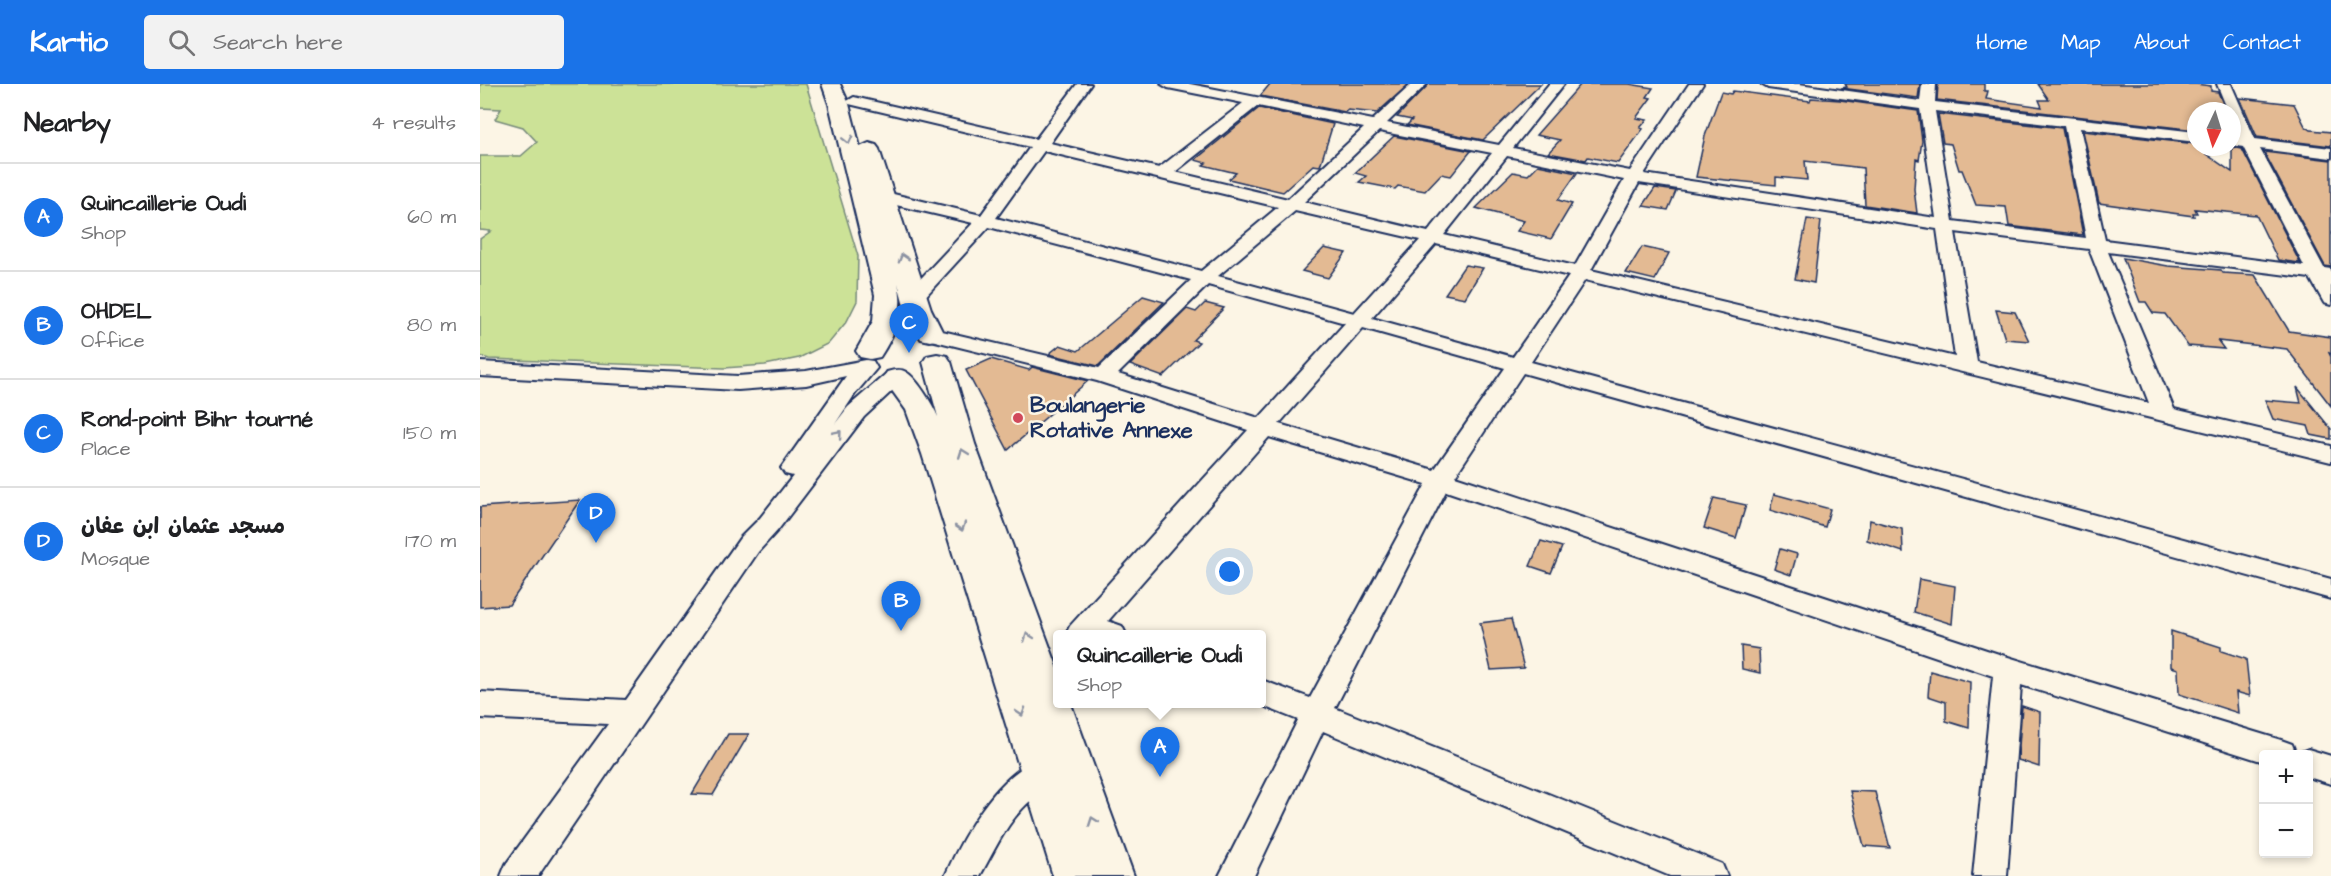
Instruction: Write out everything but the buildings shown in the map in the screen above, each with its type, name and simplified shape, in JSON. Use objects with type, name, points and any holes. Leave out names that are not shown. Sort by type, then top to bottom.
[{"type":"main road","points":[[831,84],[839,104],[888,295],[879,368]]},
{"type":"main road","points":[[852,93],[918,309],[935,344],[960,444],[1050,665]]},
{"type":"main road","points":[[879,368],[886,339],[897,335],[935,344]]},
{"type":"main road","points":[[879,368],[915,374],[935,344]]},
{"type":"main road","points":[[879,368],[920,409],[937,454],[1075,876]]},
{"type":"main road","points":[[1063,708],[1112,876]]},
{"type":"street","points":[[915,296],[986,220],[1084,84]]},
{"type":"street","points":[[1168,84],[1634,177],[1944,225],[2325,274]]},
{"type":"street","points":[[1103,376],[1203,279],[1291,204],[1420,84]]},
{"type":"street","points":[[1096,630],[1262,427],[1361,320],[1432,238],[1557,84]]},
{"type":"street","points":[[1236,876],[1317,713],[1440,480],[1580,273],[1634,177],[1696,84]]},
{"type":"street","points":[[1768,84],[1927,106],[2187,136]]},
{"type":"street","points":[[1929,84],[1927,106],[1967,366]]},
{"type":"street","points":[[2224,84],[2229,102]]},
{"type":"street","points":[[852,93],[1041,145],[2331,454]]},
{"type":"street","points":[[1162,174],[1254,102]]},
{"type":"street","points":[[2071,122],[2097,246],[2165,414]]},
{"type":"street","points":[[2241,142],[2331,153]]},
{"type":"street","points":[[2241,144],[2325,274],[2331,299]]},
{"type":"street","points":[[885,197],[986,220],[1361,320],[2331,589]]},
{"type":"street","points":[[935,344],[1103,376],[1262,427],[1440,480],[2008,669],[2268,750]]},
{"type":"street","points":[[480,386],[490,369],[738,383],[806,378],[879,368]]},
{"type":"street","points":[[518,876],[634,713],[749,545],[769,524],[856,412],[879,368]]},
{"type":"street","points":[[1990,876],[2008,669]]},
{"type":"street","points":[[1266,694],[1710,876]]},
{"type":"street","points":[[480,705],[634,713]]},
{"type":"street","points":[[2313,765],[2331,770]]},
{"type":"street","points":[[962,876],[992,822],[1011,798],[1041,772]]},
{"type":"green space","points":[[806,84],[858,256],[857,301],[847,321],[829,343],[799,358],[765,365],[724,368],[489,359],[480,356],[480,239],[491,231],[480,230],[480,156],[521,156],[537,142],[523,127],[495,119],[501,109],[480,108],[480,85]]},
{"type":"place","name":"Rond-point Bihr tourné","points":[[909,353]]},
{"type":"place","name":"Boulangerie Rotative Annexe","points":[[1018,418]]},
{"type":"place","name":"مسجد عثمان ابن عفان","points":[[596,543]]},
{"type":"place","name":"OHDEL","points":[[901,631]]},
{"type":"place","name":"Quincaillerie Oudi","points":[[1160,777]]}]
